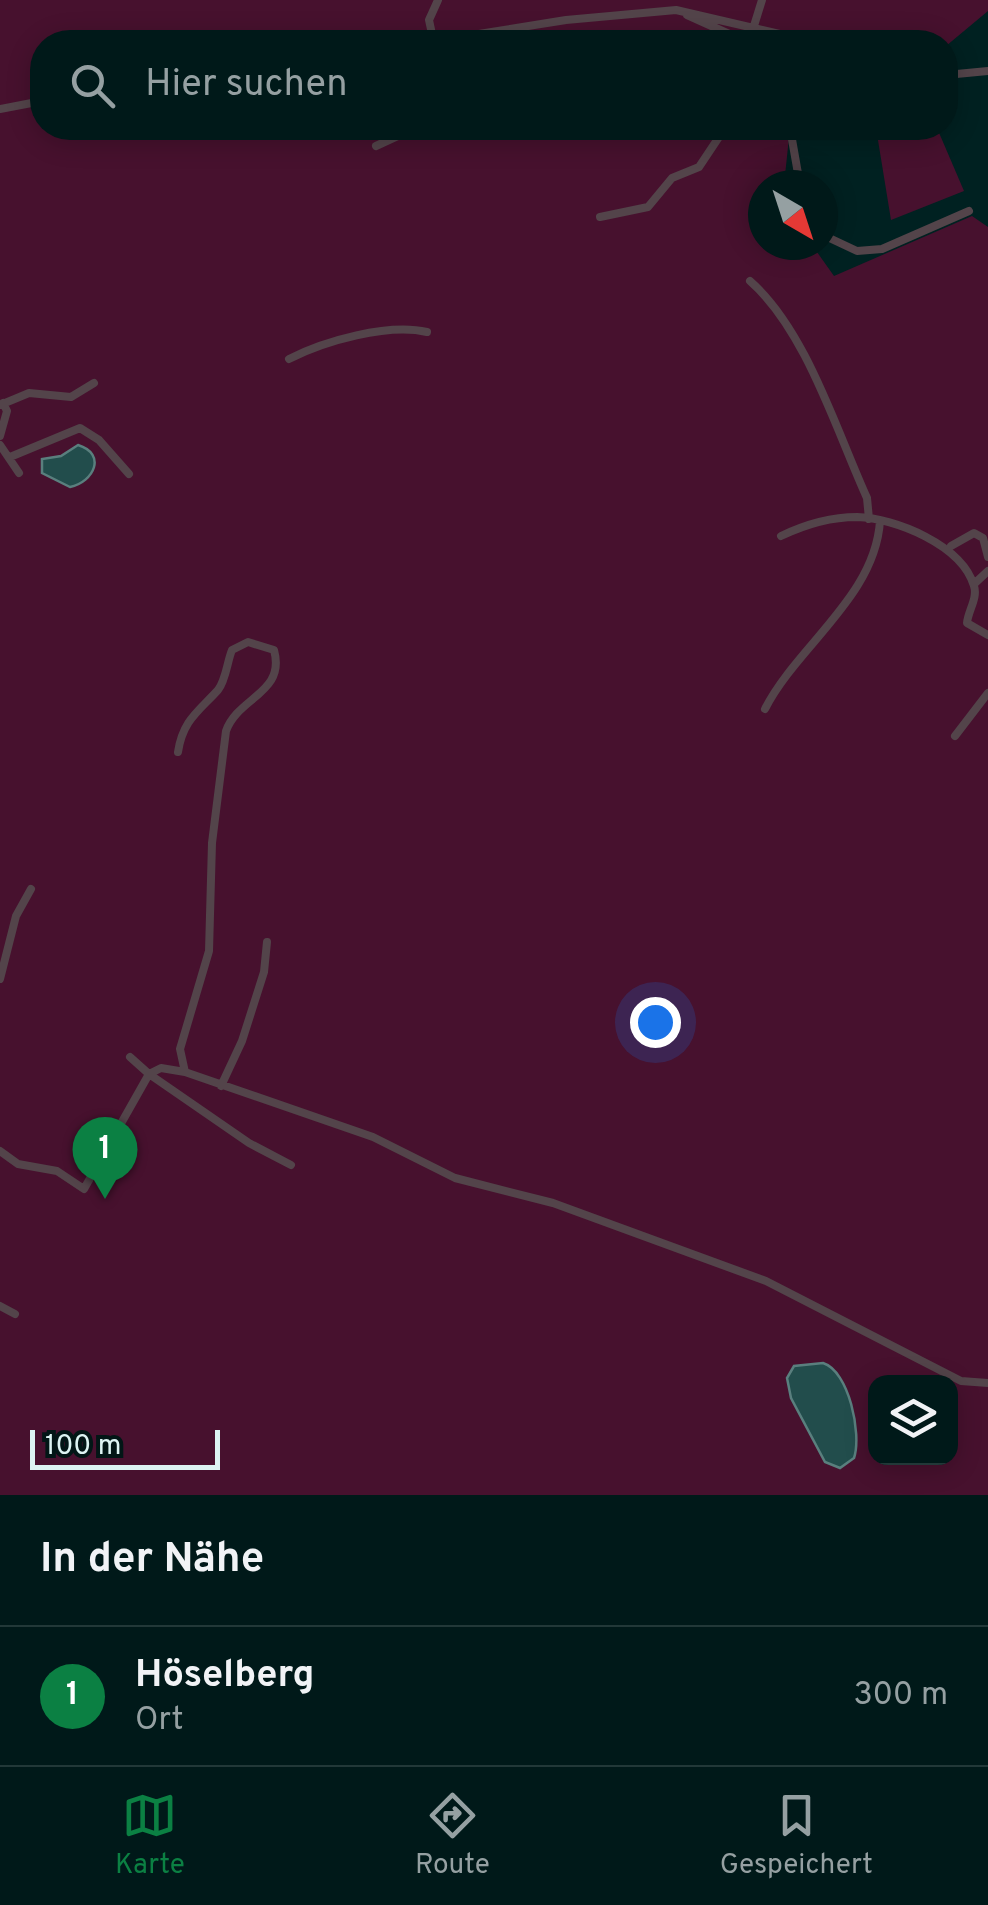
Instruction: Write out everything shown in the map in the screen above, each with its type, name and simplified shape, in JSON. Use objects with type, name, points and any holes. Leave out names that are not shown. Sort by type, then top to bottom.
[{"type":"lane","points":[[431,30],[429,20],[438,0]]},
{"type":"lane","points":[[752,30],[762,0]]},
{"type":"lane","points":[[513,30],[585,18],[676,10],[769,30]]},
{"type":"lane","points":[[676,10],[721,30]]},
{"type":"lane","points":[[958,74],[988,71]]},
{"type":"lane","points":[[0,109],[30,103]]},
{"type":"lane","points":[[376,146],[389,140]]},
{"type":"lane","points":[[600,218],[648,207],[672,178],[699,167],[717,140]]},
{"type":"lane","points":[[792,140],[797,170]]},
{"type":"lane","points":[[838,242],[857,251],[882,249],[969,212]]},
{"type":"lane","points":[[750,282],[772,301],[794,337],[867,498],[869,518]]},
{"type":"lane","points":[[290,359],[373,331],[406,328],[427,332]]},
{"type":"lane","points":[[0,436],[7,411],[2,404],[28,392],[71,397],[94,383]]},
{"type":"lane","points":[[10,457],[80,428],[99,440],[129,474]]},
{"type":"lane","points":[[0,445],[19,473]]},
{"type":"lane","points":[[781,536],[830,520],[869,518],[935,543],[974,584]]},
{"type":"lane","points":[[764,710],[786,672],[814,644],[862,578],[875,549],[880,521]]},
{"type":"lane","points":[[951,546],[974,533],[983,538],[988,558]]},
{"type":"lane","points":[[988,571],[974,584],[967,623],[988,635]]},
{"type":"lane","points":[[178,752],[181,734],[195,708],[220,688],[232,650],[248,642],[274,650],[278,666],[273,680],[232,716],[226,731],[212,842],[208,951],[180,1050],[185,1072]]},
{"type":"lane","points":[[955,736],[988,693]]},
{"type":"lane","points":[[0,980],[16,916],[31,888]]},
{"type":"lane","points":[[221,1086],[242,1041],[264,972],[267,942]]},
{"type":"lane","points":[[130,1057],[137,1068],[249,1143],[291,1166]]},
{"type":"lane","points":[[0,1151],[18,1164],[57,1171],[84,1189],[149,1074],[161,1068],[185,1072],[373,1137],[455,1178],[553,1203],[766,1281],[961,1381],[988,1383]]},
{"type":"lane","points":[[0,1306],[15,1314]]},
{"type":"shaded area","points":[[0,0],[988,0],[988,11],[958,36],[958,30],[30,30],[30,140],[789,140],[786,170],[748,170],[748,260],[823,260],[834,276],[972,216],[988,227],[988,1495],[0,1495]]},
{"type":"shaded area","points":[[878,140],[942,140],[964,191],[891,220]]},
{"type":"water","points":[[78,445],[87,449],[95,461],[85,480],[70,487],[42,473],[42,459],[61,456]]},
{"type":"water","points":[[823,1363],[840,1378],[855,1420],[854,1458],[840,1468],[825,1462],[791,1398],[787,1378],[794,1366]]},
{"type":"place","name":"Höselberg","points":[[105,1199]]}]
